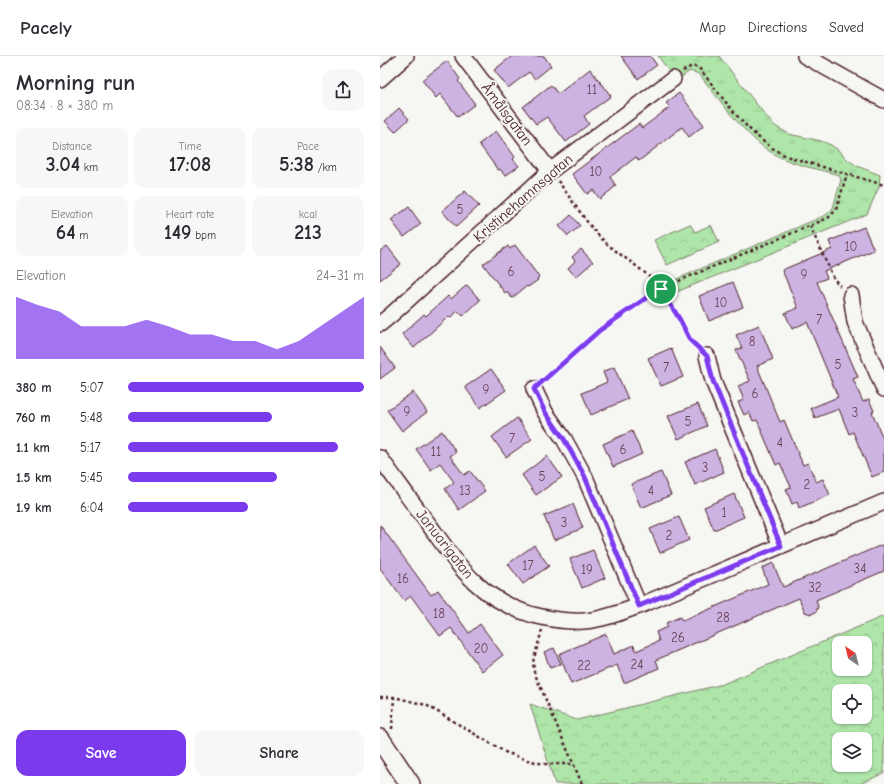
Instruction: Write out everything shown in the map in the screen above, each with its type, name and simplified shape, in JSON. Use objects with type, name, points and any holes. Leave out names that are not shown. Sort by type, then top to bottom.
[{"type":"street","points":[[380,79],[406,56]]},
{"type":"street","name":"Åmålsgatan","points":[[463,56],[550,171]]},
{"type":"street","points":[[805,56],[884,100]]},
{"type":"street","name":"Kristinehamnsgatan","points":[[380,324],[550,171],[673,79]]},
{"type":"street","points":[[851,295],[855,322],[884,390]]},
{"type":"street","points":[[707,356],[713,381],[781,546]]},
{"type":"street","points":[[534,389],[545,412],[564,439],[585,477],[639,606]]},
{"type":"street","name":"Januarigatan","points":[[380,458],[455,561],[475,583],[490,596],[504,604],[525,612],[545,618],[571,622],[585,621],[612,615],[639,606],[884,502]]},
{"type":"street","points":[[380,739],[410,784]]},
{"type":"path","points":[[673,79],[689,67],[697,66],[749,130],[772,149],[789,158],[884,185]]},
{"type":"path","points":[[550,171],[601,237],[637,265],[661,289],[690,340],[707,356]]},
{"type":"path","points":[[534,389],[600,330],[661,289],[828,218],[836,210],[847,174]]},
{"type":"path","points":[[810,226],[834,279],[851,295]]},
{"type":"path","points":[[545,618],[533,662],[534,672],[582,784]]},
{"type":"path","points":[[380,697],[394,697],[426,705],[505,752],[527,760],[544,764],[574,764]]},
{"type":"green space","points":[[658,56],[719,56],[775,126],[789,134],[821,141],[831,145],[857,166],[880,175],[879,187],[867,214],[669,295],[663,285],[826,215],[833,208],[841,180],[839,175],[789,161],[774,154],[754,139],[744,129],[699,74],[690,71],[676,81]]},
{"type":"green space","points":[[690,224],[695,232],[711,225],[719,242],[667,265],[654,240]]},
{"type":"green space","points":[[884,616],[884,773],[860,784],[555,784],[530,704],[577,720],[723,684],[832,638],[832,676],[872,676],[872,636],[837,636]]},
{"type":"building","points":[[512,56],[544,56],[551,66],[535,79],[529,72],[508,88],[494,70]]},
{"type":"building","points":[[621,56],[650,56],[657,65],[638,79]]},
{"type":"building","points":[[447,61],[460,79],[458,81],[475,104],[458,117],[440,94],[436,98],[422,80]]},
{"type":"building","points":[[590,69],[611,96],[584,116],[589,124],[566,142],[547,117],[536,124],[523,107],[551,85],[558,94]]},
{"type":"building","points":[[679,93],[704,125],[689,137],[682,127],[639,161],[636,157],[610,177],[616,186],[600,199],[593,190],[587,194],[572,174],[639,124],[642,128],[670,107],[666,103]]},
{"type":"building","points":[[399,108],[409,119],[395,132],[385,121]]},
{"type":"building","points":[[496,131],[515,157],[513,159],[519,166],[505,176],[500,169],[498,170],[479,144]]},
{"type":"building","points":[[465,191],[479,206],[456,227],[442,211]]},
{"type":"building","points":[[409,207],[421,224],[404,237],[391,220]]},
{"type":"building","points":[[571,215],[580,226],[568,236],[559,226]]},
{"type":"building","points":[[864,227],[874,250],[824,271],[827,278],[817,282],[858,377],[853,379],[863,402],[869,399],[874,411],[872,412],[884,441],[884,472],[872,477],[853,432],[849,434],[839,409],[815,418],[811,408],[838,397],[807,322],[792,329],[785,313],[798,308],[782,270],[832,249],[829,241]]},
{"type":"building","points":[[515,245],[539,277],[537,279],[538,280],[528,287],[527,286],[512,298],[507,292],[505,293],[483,264],[508,246],[510,249]]},
{"type":"building","points":[[387,246],[401,264],[380,280],[380,251]]},
{"type":"building","points":[[581,249],[593,262],[576,277],[568,268],[575,261],[572,257]]},
{"type":"building","points":[[733,282],[743,307],[709,321],[699,296]]},
{"type":"building","points":[[467,285],[480,300],[463,316],[458,311],[450,318],[449,316],[414,348],[402,334],[424,314],[426,316],[448,296],[451,299]]},
{"type":"building","points":[[759,325],[773,359],[757,366],[780,422],[784,420],[803,465],[808,463],[816,482],[823,479],[830,495],[799,508],[797,502],[792,504],[786,489],[791,487],[780,463],[776,465],[757,420],[753,421],[749,412],[744,415],[738,402],[744,400],[738,386],[750,381],[736,350],[742,348],[736,335]]},
{"type":"building","points":[[380,347],[395,368],[380,379]]},
{"type":"building","points":[[671,348],[683,377],[661,386],[648,358]]},
{"type":"building","points":[[614,367],[628,399],[591,415],[582,393],[607,382],[603,372]]},
{"type":"building","points":[[491,369],[506,390],[480,408],[465,387]]},
{"type":"building","points":[[413,392],[427,412],[402,431],[387,410]]},
{"type":"building","points":[[698,404],[707,426],[678,439],[668,416]]},
{"type":"building","points":[[517,418],[532,439],[506,457],[492,437]]},
{"type":"building","points":[[442,431],[456,452],[450,456],[464,475],[470,471],[485,491],[459,510],[445,489],[454,482],[440,463],[431,470],[416,449]]},
{"type":"building","points":[[632,431],[642,454],[613,467],[603,444]]},
{"type":"building","points":[[715,449],[724,472],[695,485],[685,462]]},
{"type":"building","points":[[547,456],[562,477],[536,495],[522,475]]},
{"type":"building","points":[[661,472],[671,495],[641,508],[631,484]]},
{"type":"building","points":[[734,494],[744,517],[714,530],[704,507]]},
{"type":"building","points":[[573,504],[583,528],[554,540],[544,516]]},
{"type":"building","points":[[679,517],[689,540],[660,553],[650,529]]},
{"type":"building","points":[[380,525],[431,595],[438,590],[469,633],[480,624],[503,655],[482,671],[451,628],[440,636],[411,596],[404,601],[380,568]]},
{"type":"building","points":[[884,544],[884,571],[816,600],[818,607],[816,612],[811,614],[805,612],[799,598],[656,660],[659,668],[624,683],[617,665],[571,684],[559,654],[606,634],[614,654],[634,645],[636,651],[659,641],[656,632],[667,627],[666,623],[680,617],[682,621],[768,584],[762,568],[773,563],[783,587]]},
{"type":"building","points":[[534,545],[549,566],[523,584],[508,564]]},
{"type":"building","points":[[593,550],[605,578],[582,588],[570,559]]},
{"type":"building","points":[[554,648],[561,664],[550,668],[544,652]]},
{"type":"route","points":[[661,289],[690,340],[707,356],[713,381],[781,546],[639,606],[578,462],[545,412],[534,389],[600,330],[661,289]]}]
